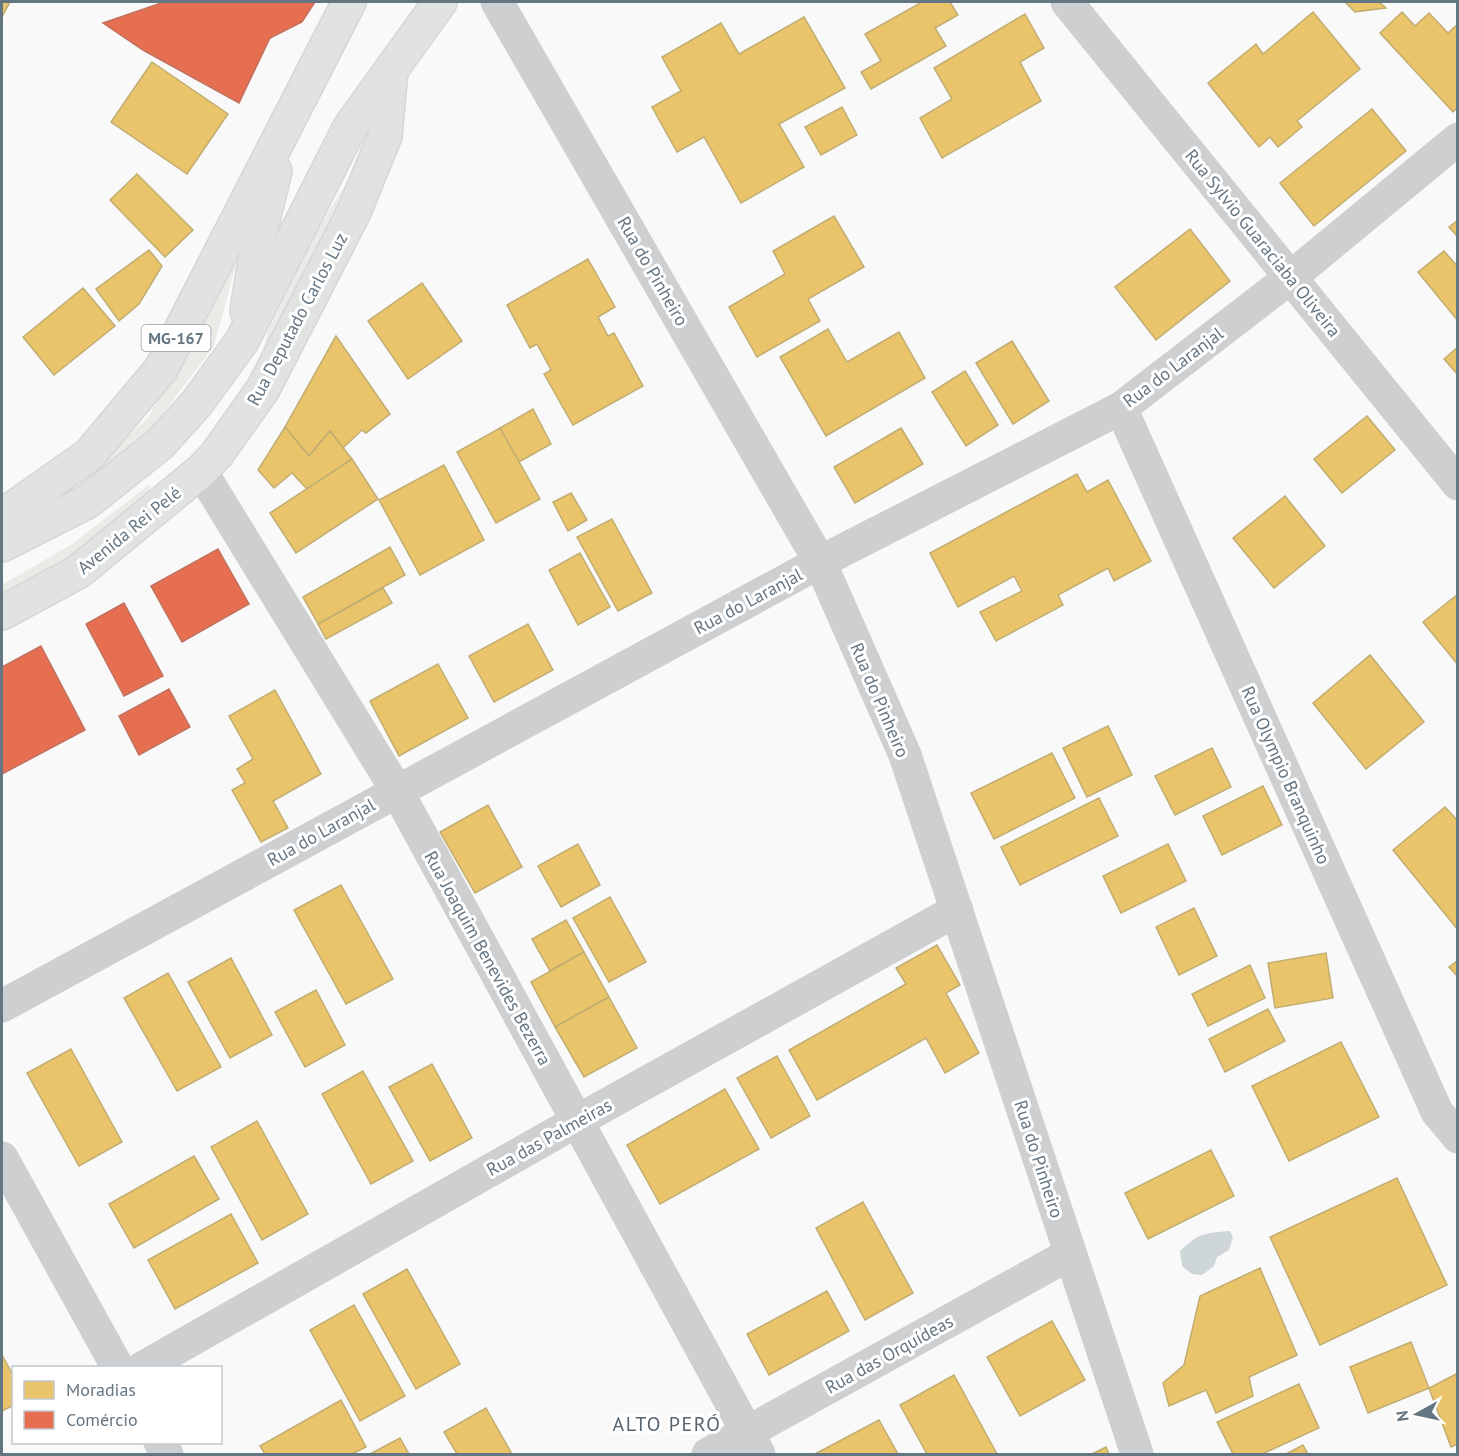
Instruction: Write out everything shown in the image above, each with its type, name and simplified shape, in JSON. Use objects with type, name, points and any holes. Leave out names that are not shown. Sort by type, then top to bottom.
[{"type":"main road","name":"MG-167","points":[[2,516],[89,455],[161,369],[349,2]]},
{"type":"main road","name":"Rua Deputado Carlos Luz","points":[[2,545],[87,502],[160,444],[196,404],[242,341],[350,127],[440,2]]},
{"type":"main road","name":"Rua Deputado Carlos Luz","points":[[209,463],[262,389],[354,212],[385,136],[391,68]]},
{"type":"main road","name":"Rua Deputado Carlos Luz","points":[[209,463],[230,411],[259,236],[291,112]]},
{"type":"main road","name":"Avenida Rei Pelé","points":[[2,613],[78,572],[209,463]]},
{"type":"street","name":"Rua do Pinheiro","points":[[497,2],[820,562],[905,755],[1137,1455]]},
{"type":"street","name":"Rua Sylvio Guaraciaba Oliveira","points":[[1067,2],[1458,484]]},
{"type":"street","name":"Rua do Laranjal","points":[[2,1006],[820,562],[1121,408],[1291,277],[1458,140]]},
{"type":"street","name":"Rua Olympio Branquinho","points":[[1121,408],[1437,1112],[1458,1137]]},
{"type":"street","name":"Rua Joaquim Benevides Bezerra","points":[[209,463],[397,791],[754,1444]]},
{"type":"street","name":"Rua das Palmeiras","points":[[146,1366],[577,1121],[957,910]]},
{"type":"street","points":[[2,1158],[117,1366]]},
{"type":"street","name":"Rua das Orquídeas","points":[[708,1455],[754,1444],[1070,1254]]},
{"type":"shaded area","points":[[372,142],[254,391],[267,333],[319,227]]},
{"type":"shaded area","points":[[244,234],[214,346],[146,436],[96,474],[37,514],[148,418]]},
{"type":"shaded area","points":[[150,484],[149,495],[78,554],[2,595],[2,585],[72,544]]},
{"type":"shaded area","points":[[1230,1231],[1233,1237],[1229,1250],[1217,1257],[1214,1266],[1202,1275],[1192,1274],[1182,1266],[1180,1251],[1197,1237],[1208,1233]]},
{"type":"building: Moradias","points":[[2,2],[10,2],[2,17]]},
{"type":"building: Moradias","points":[[922,2],[950,2],[958,15],[935,28],[946,46],[871,89],[861,72],[881,61],[865,34]]},
{"type":"building: Moradias","points":[[1345,2],[1379,2],[1386,8],[1355,12]]},
{"type":"building: Moradias","points":[[1313,12],[1360,69],[1297,121],[1302,127],[1278,147],[1270,137],[1259,147],[1208,83],[1256,44],[1263,54]]},
{"type":"building: Moradias","points":[[1402,12],[1415,26],[1429,13],[1448,33],[1458,24],[1458,107],[1453,112],[1380,33]]},
{"type":"building: Moradias","points":[[1025,14],[1044,48],[1020,62],[1041,101],[942,158],[920,118],[952,99],[934,68]]},
{"type":"building: Moradias","points":[[804,17],[845,88],[779,124],[804,167],[741,203],[704,137],[677,152],[652,107],[681,91],[662,57],[721,23],[739,54]]},
{"type":"building: Moradias","points":[[152,62],[228,114],[187,174],[111,122]]},
{"type":"building: Moradias","points":[[842,107],[857,135],[821,155],[805,127]]},
{"type":"building: Moradias","points":[[1372,109],[1406,151],[1314,226],[1280,183]]},
{"type":"building: Moradias","points":[[137,174],[193,230],[165,257],[110,200]]},
{"type":"building: Moradias","points":[[834,216],[864,267],[808,299],[820,321],[757,357],[729,307],[785,274],[773,251]]},
{"type":"building: Moradias","points":[[1458,220],[1458,237],[1449,227]]},
{"type":"building: Moradias","points":[[1190,229],[1230,281],[1156,340],[1115,287]]},
{"type":"building: Moradias","points":[[149,250],[162,266],[139,304],[119,321],[96,289]]},
{"type":"building: Moradias","points":[[1444,251],[1458,267],[1458,321],[1418,272]]},
{"type":"building: Moradias","points":[[588,259],[615,307],[598,317],[608,336],[614,333],[643,386],[573,425],[544,374],[551,370],[537,344],[530,348],[507,305]]},
{"type":"building: Moradias","points":[[422,283],[462,341],[408,379],[368,321]]},
{"type":"building: Moradias","points":[[83,288],[115,326],[54,375],[23,337]]},
{"type":"building: Moradias","points":[[828,329],[847,362],[899,332],[925,378],[826,436],[780,357]]},
{"type":"building: Moradias","points":[[336,336],[390,414],[366,433],[362,430],[343,448],[330,431],[309,456],[285,427]]},
{"type":"building: Moradias","points":[[1012,341],[1049,401],[1013,424],[976,363]]},
{"type":"building: Moradias","points":[[1458,347],[1458,375],[1444,359]]},
{"type":"building: Moradias","points":[[965,371],[998,425],[966,446],[932,392]]},
{"type":"building: Moradias","points":[[533,409],[551,444],[519,462],[500,428]]},
{"type":"building: Moradias","points":[[1367,416],[1395,450],[1342,493],[1314,459]]},
{"type":"building: Moradias","points":[[285,427],[309,456],[330,431],[352,459],[307,489],[292,473],[274,488],[258,470]]},
{"type":"building: Moradias","points":[[500,428],[540,499],[496,523],[457,452]]},
{"type":"building: Moradias","points":[[901,428],[923,464],[855,503],[834,467]]},
{"type":"building: Moradias","points":[[352,459],[378,499],[296,553],[270,513]]},
{"type":"building: Moradias","points":[[444,465],[484,540],[420,575],[379,500]]},
{"type":"building: Moradias","points":[[1077,474],[1087,492],[1108,480],[1151,561],[1114,581],[1108,568],[1058,595],[1063,605],[996,641],[980,612],[1022,591],[1014,576],[958,607],[930,553]]},
{"type":"building: Moradias","points":[[571,493],[587,520],[568,531],[553,502]]},
{"type":"building: Moradias","points":[[1285,496],[1325,546],[1274,588],[1233,538]]},
{"type":"building: Moradias","points":[[612,519],[652,593],[618,611],[577,537]]},
{"type":"building: Moradias","points":[[390,547],[405,575],[318,624],[303,597]]},
{"type":"building: Moradias","points":[[580,553],[610,607],[578,625],[549,570]]},
{"type":"building: Moradias","points":[[383,588],[392,603],[326,639],[318,624]]},
{"type":"building: Moradias","points":[[1458,594],[1458,665],[1423,622]]},
{"type":"building: Moradias","points":[[528,624],[553,670],[494,702],[469,656]]},
{"type":"building: Moradias","points":[[1370,655],[1424,722],[1366,769],[1313,703]]},
{"type":"building: Moradias","points":[[438,664],[468,718],[399,756],[370,701]]},
{"type":"building: Moradias","points":[[275,690],[321,774],[273,801],[288,828],[261,842],[232,790],[245,783],[237,769],[253,759],[229,716]]},
{"type":"building: Moradias","points":[[1108,726],[1132,775],[1087,797],[1063,748]]},
{"type":"building: Moradias","points":[[1212,748],[1231,787],[1175,815],[1155,776]]},
{"type":"building: Moradias","points":[[1052,753],[1075,798],[994,839],[971,793]]},
{"type":"building: Moradias","points":[[1263,786],[1282,825],[1222,855],[1203,816]]},
{"type":"building: Moradias","points":[[1099,798],[1118,836],[1020,885],[1001,847]]},
{"type":"building: Moradias","points":[[488,805],[522,867],[475,893],[440,832]]},
{"type":"building: Moradias","points":[[1445,807],[1458,821],[1458,930],[1393,850]]},
{"type":"building: Moradias","points":[[578,844],[600,885],[561,907],[538,866]]},
{"type":"building: Moradias","points":[[1168,844],[1186,881],[1121,913],[1103,876]]},
{"type":"building: Moradias","points":[[341,885],[393,979],[346,1004],[294,910]]},
{"type":"building: Moradias","points":[[610,897],[646,962],[609,982],[573,918]]},
{"type":"building: Moradias","points":[[1194,908],[1217,956],[1179,975],[1156,927]]},
{"type":"building: Moradias","points":[[566,920],[584,952],[550,971],[532,939]]},
{"type":"building: Moradias","points":[[937,945],[960,985],[946,993],[979,1053],[945,1073],[926,1038],[817,1100],[789,1050],[906,984],[896,968]]},
{"type":"building: Moradias","points":[[584,952],[609,997],[555,1027],[531,982]]},
{"type":"building: Moradias","points":[[1326,953],[1333,998],[1275,1008],[1268,963]]},
{"type":"building: Moradias","points":[[231,958],[272,1035],[230,1058],[188,982]]},
{"type":"building: Moradias","points":[[1458,960],[1458,977],[1449,967]]},
{"type":"building: Moradias","points":[[1250,965],[1265,998],[1208,1026],[1192,994]]},
{"type":"building: Moradias","points":[[168,973],[221,1067],[177,1091],[124,998]]},
{"type":"building: Moradias","points":[[316,990],[345,1045],[305,1067],[275,1012]]},
{"type":"building: Moradias","points":[[609,997],[637,1048],[584,1077],[555,1027]]},
{"type":"building: Moradias","points":[[1268,1009],[1285,1041],[1225,1072],[1209,1039]]},
{"type":"building: Moradias","points":[[1341,1042],[1379,1117],[1289,1161],[1252,1086]]},
{"type":"building: Moradias","points":[[71,1049],[122,1142],[79,1166],[27,1073]]},
{"type":"building: Moradias","points":[[777,1056],[810,1116],[771,1138],[737,1078]]},
{"type":"building: Moradias","points":[[432,1064],[472,1138],[430,1161],[389,1087]]},
{"type":"building: Moradias","points":[[363,1071],[413,1161],[371,1184],[322,1094]]},
{"type":"building: Moradias","points":[[725,1089],[759,1149],[660,1204],[627,1145]]},
{"type":"building: Moradias","points":[[257,1121],[308,1214],[262,1240],[211,1147]]},
{"type":"building: Moradias","points":[[1211,1150],[1234,1196],[1148,1239],[1125,1193]]},
{"type":"building: Moradias","points":[[194,1156],[219,1199],[134,1248],[109,1204]]},
{"type":"building: Moradias","points":[[1397,1178],[1447,1285],[1320,1345],[1270,1237]]},
{"type":"building: Moradias","points":[[863,1202],[913,1293],[865,1320],[816,1228]]},
{"type":"building: Moradias","points":[[231,1214],[258,1263],[175,1309],[148,1260]]},
{"type":"building: Moradias","points":[[1260,1268],[1297,1355],[1249,1377],[1253,1396],[1216,1413],[1206,1390],[1169,1406],[1163,1383],[1184,1365],[1200,1296]]},
{"type":"building: Moradias","points":[[407,1269],[460,1364],[416,1389],[363,1294]]},
{"type":"building: Moradias","points":[[827,1291],[849,1331],[769,1375],[747,1334]]},
{"type":"building: Moradias","points":[[354,1305],[405,1396],[360,1421],[310,1330]]},
{"type":"building: Moradias","points":[[1052,1321],[1085,1380],[1020,1416],[987,1357]]},
{"type":"building: Moradias","points":[[1411,1342],[1429,1388],[1368,1413],[1350,1367]]},
{"type":"building: Moradias","points":[[2,1355],[12,1373],[12,1406],[2,1411]]},
{"type":"building: Moradias","points":[[1458,1373],[1458,1444],[1451,1447],[1429,1388]]},
{"type":"building: Moradias","points":[[954,1375],[997,1454],[927,1454],[900,1405]]},
{"type":"building: Moradias","points":[[1299,1384],[1319,1428],[1262,1454],[1233,1454],[1217,1422]]},
{"type":"building: Moradias","points":[[341,1400],[366,1447],[352,1454],[265,1454],[260,1446]]},
{"type":"building: Moradias","points":[[486,1408],[512,1454],[457,1454],[444,1432]]},
{"type":"building: Moradias","points":[[879,1420],[898,1454],[815,1454]]},
{"type":"building: Moradias","points":[[400,1438],[409,1454],[370,1454]]},
{"type":"building: Moradias","points":[[1303,1445],[1308,1454],[1286,1454]]},
{"type":"building: Moradias","points":[[1106,1447],[1109,1454],[1092,1454]]},
{"type":"building: Comércio","points":[[164,2],[315,2],[302,22],[270,38],[239,103],[143,50],[103,23]]},
{"type":"building: Comércio","points":[[218,549],[249,604],[182,642],[151,586]]},
{"type":"building: Comércio","points":[[124,603],[163,676],[124,696],[86,624]]},
{"type":"building: Comércio","points":[[41,646],[85,730],[2,774],[2,667]]},
{"type":"building: Comércio","points":[[169,689],[190,727],[139,755],[119,716]]},
{"type":"district","name":"ALTO PERÓ","points":[[667,1424]]}]
